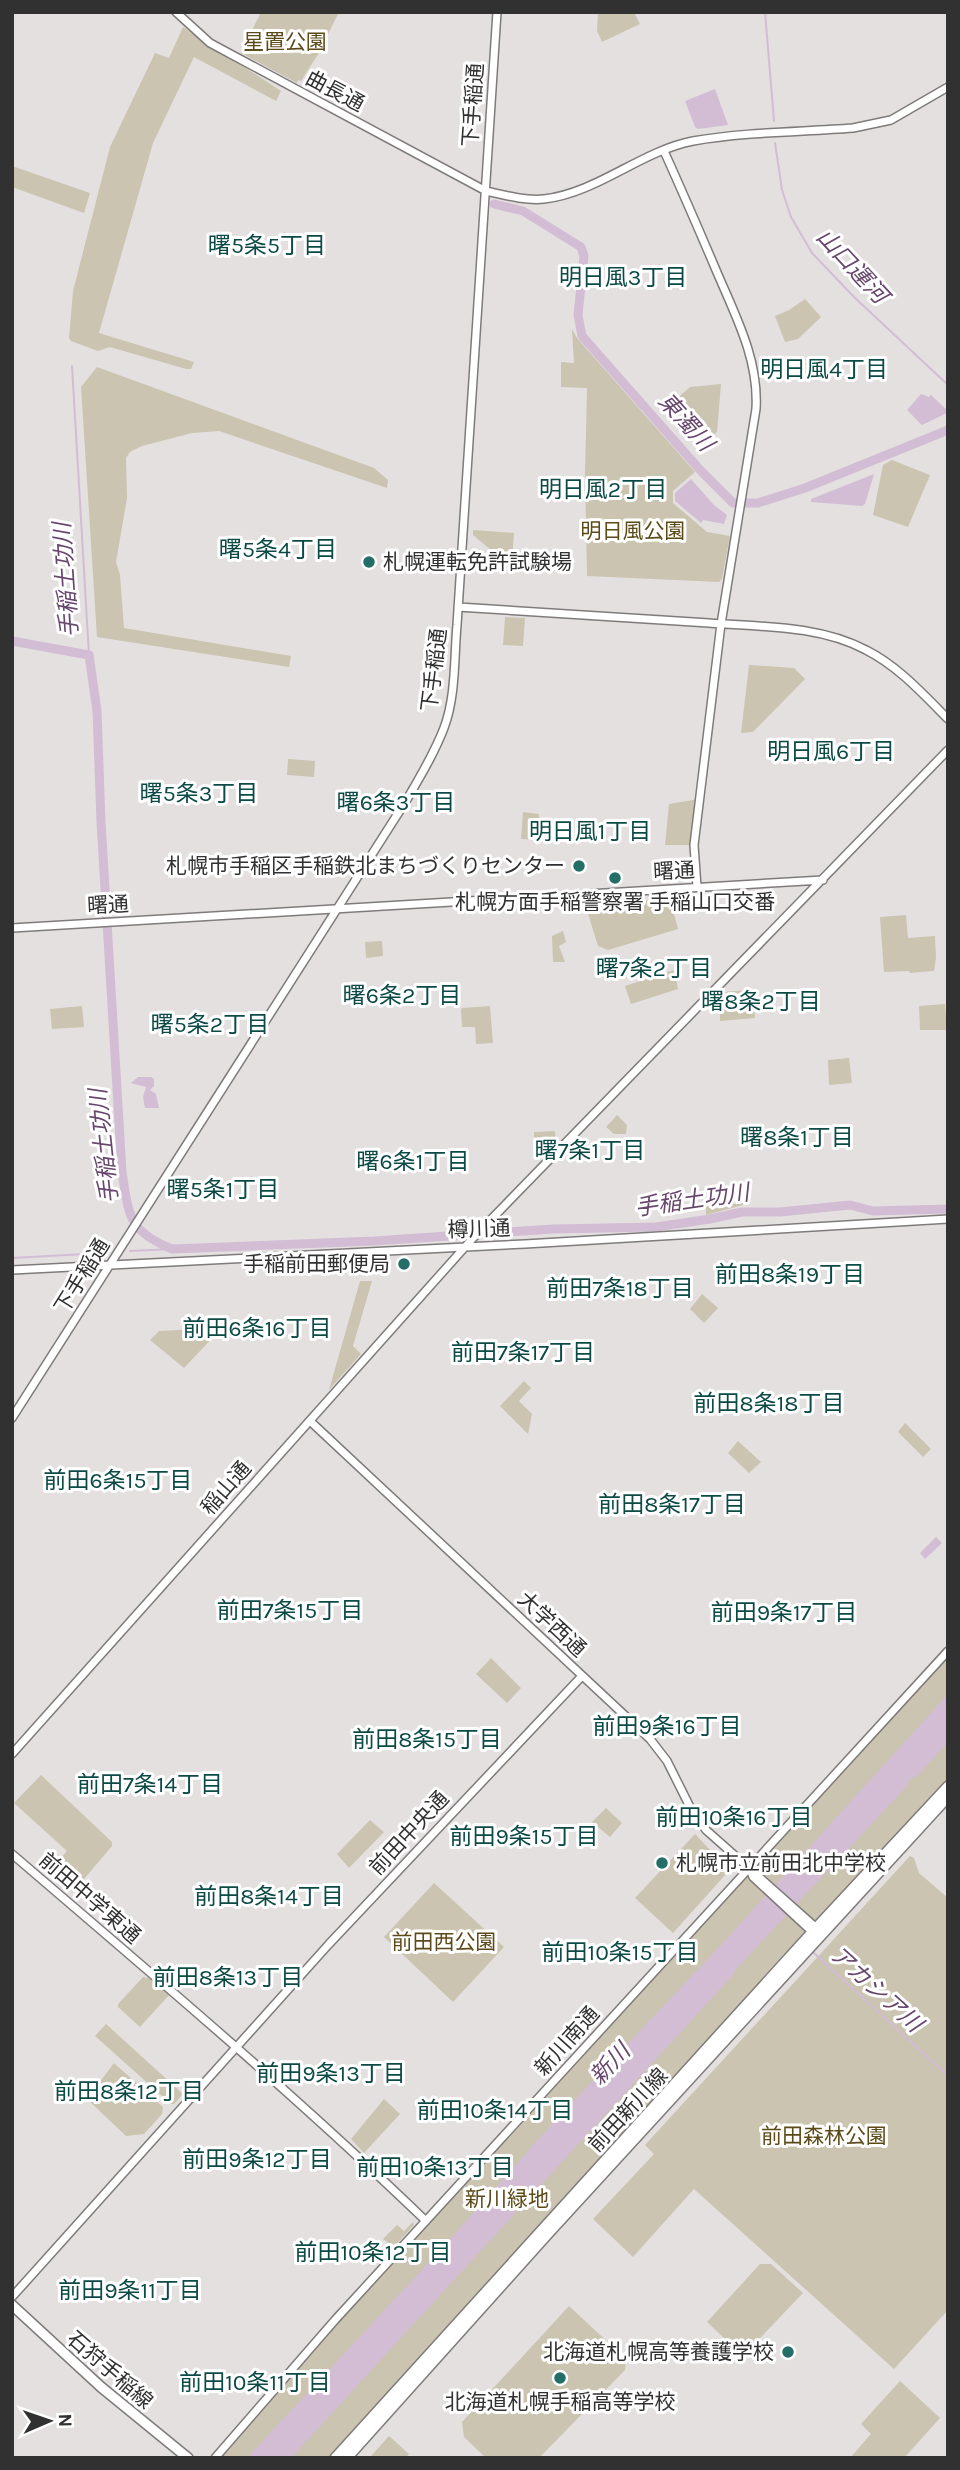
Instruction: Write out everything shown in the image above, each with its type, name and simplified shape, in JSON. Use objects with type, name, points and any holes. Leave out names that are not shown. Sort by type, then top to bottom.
[{"type":"main road","name":"前田新川線","points":[[335,2458],[948,1786]]},
{"type":"main road","name":"前田新川線","points":[[347,2458],[814,1930],[948,1797]]},
{"type":"main road","name":"石狩手稲線","points":[[12,2305],[101,2387],[188,2458]]},
{"type":"street","name":"曲長通","points":[[176,12],[210,43],[486,191],[514,197],[543,199],[570,191],[693,141],[876,124],[891,120],[948,87]]},
{"type":"street","name":"下手稲通","points":[[12,1418],[337,909],[429,761],[444,727],[450,702],[458,607],[497,12]]},
{"type":"street","points":[[664,151],[737,318],[754,367],[756,409],[721,624],[694,845],[697,887]]},
{"type":"street","points":[[458,607],[802,630],[851,643],[872,653],[896,670],[948,719]]},
{"type":"street","points":[[823,880],[948,750]]},
{"type":"street","name":"曙通","points":[[12,928],[823,880]]},
{"type":"street","name":"稲山通","points":[[12,1754],[473,1238],[823,880]]},
{"type":"street","name":"樽川通","points":[[12,1270],[948,1219]]},
{"type":"street","name":"大学西通","points":[[310,1421],[650,1739],[667,1761],[690,1807],[706,1830],[814,1930]]},
{"type":"street","name":"新川南通","points":[[215,2458],[327,2329],[426,2221],[753,1873],[948,1651]]},
{"type":"street","name":"前田中央通","points":[[12,2297],[329,1944],[582,1676]]},
{"type":"street","name":"前田中学東通","points":[[12,1854],[237,2048],[364,2161],[426,2221]]},
{"type":"green space","name":"星置公園","points":[[261,12],[339,12],[301,81],[298,80],[297,83],[241,53]]},
{"type":"green space","points":[[598,12],[634,12],[640,24],[602,42],[597,31]]},
{"type":"green space","points":[[183,27],[281,91],[276,101],[194,57],[153,143],[99,333],[194,362],[191,369],[110,347],[98,351],[69,338],[73,291],[110,147],[155,53],[169,58]]},
{"type":"green space","points":[[12,166],[90,193],[84,213],[12,187]]},
{"type":"green space","points":[[805,299],[821,317],[798,339],[785,342],[775,316]]},
{"type":"green space","name":"明日風公園","points":[[572,329],[695,472],[673,491],[673,503],[707,532],[730,536],[722,579],[719,582],[587,576],[587,388],[561,387],[561,362],[574,363]]},
{"type":"green space","points":[[97,367],[374,468],[388,480],[387,488],[219,431],[192,433],[142,446],[130,452],[126,458],[127,498],[116,562],[120,575],[124,628],[291,656],[289,667],[97,637],[81,387]]},
{"type":"green space","points":[[721,384],[717,432],[708,439],[674,401],[690,387]]},
{"type":"green space","points":[[892,460],[930,475],[908,527],[873,515],[883,465]]},
{"type":"green space","points":[[473,530],[514,533],[512,562],[504,561],[473,535]]},
{"type":"green space","points":[[505,617],[525,618],[523,646],[503,645]]},
{"type":"green space","points":[[749,665],[794,668],[805,679],[753,732],[741,733]]},
{"type":"green space","points":[[288,759],[315,761],[314,777],[287,775]]},
{"type":"green space","points":[[699,799],[694,845],[665,845],[669,804]]},
{"type":"green space","points":[[523,812],[539,814],[537,840],[521,839]]},
{"type":"green space","points":[[670,899],[678,929],[608,950],[598,946],[585,904]]},
{"type":"green space","points":[[906,915],[908,938],[935,936],[934,971],[884,972],[880,917]]},
{"type":"green space","points":[[563,931],[566,942],[559,946],[565,962],[553,962],[552,936]]},
{"type":"green space","points":[[382,941],[383,956],[366,958],[365,942]]},
{"type":"green space","points":[[674,970],[678,989],[631,1004],[625,986]]},
{"type":"green space","points":[[753,990],[755,1018],[720,1021],[720,992]]},
{"type":"green space","points":[[945,1004],[947,1030],[920,1030],[919,1006]]},
{"type":"green space","points":[[82,1006],[84,1027],[52,1029],[50,1009]]},
{"type":"green space","points":[[490,1006],[493,1043],[476,1044],[475,1027],[462,1027],[461,1010]]},
{"type":"green space","points":[[849,1058],[852,1083],[829,1085],[828,1060]]},
{"type":"green space","points":[[617,1115],[627,1125],[626,1134],[614,1134],[606,1127]]},
{"type":"green space","points":[[555,1131],[556,1146],[553,1151],[547,1151],[534,1137],[534,1132]]},
{"type":"green space","points":[[744,1203],[743,1205],[706,1215],[706,1206]]},
{"type":"green space","points":[[360,1281],[372,1281],[353,1346],[361,1354],[329,1390]]},
{"type":"green space","points":[[702,1294],[718,1308],[704,1323],[690,1309]]},
{"type":"green space","points":[[219,1328],[184,1368],[150,1340],[159,1331]]},
{"type":"green space","points":[[524,1381],[531,1388],[519,1401],[532,1414],[528,1434],[500,1406]]},
{"type":"green space","points":[[905,1423],[931,1449],[923,1457],[898,1432]]},
{"type":"green space","points":[[738,1441],[761,1462],[749,1473],[728,1453]]},
{"type":"green space","name":"新川緑地","points":[[948,1655],[948,1780],[329,2458],[220,2458],[321,2341]]},
{"type":"green space","points":[[491,1658],[521,1688],[507,1703],[476,1674]]},
{"type":"green space","points":[[41,1775],[112,1842],[112,1846],[73,1892],[49,1871],[67,1851],[14,1803]]},
{"type":"green space","points":[[606,1808],[622,1823],[610,1837],[592,1822]]},
{"type":"green space","points":[[370,1820],[384,1832],[349,1868],[337,1854]]},
{"type":"green space","points":[[695,1834],[726,1867],[726,1874],[673,1933],[635,1898]]},
{"type":"green space","name":"前田森林公園","points":[[910,1856],[914,1858],[919,1873],[948,1898],[948,2310],[894,2369],[694,2189],[633,2257],[593,2219],[654,2154],[645,2145]]},
{"type":"green space","name":"前田西公園","points":[[434,1883],[504,1947],[453,2002],[384,1937]]},
{"type":"green space","points":[[143,1977],[149,1978],[169,1995],[140,2027],[118,2004]]},
{"type":"green space","points":[[106,2024],[183,2094],[174,2104],[95,2036]]},
{"type":"green space","points":[[114,2063],[163,2107],[162,2114],[144,2134],[126,2136],[87,2099]]},
{"type":"green space","points":[[384,2099],[400,2114],[364,2153],[351,2139]]},
{"type":"green space","points":[[413,2222],[414,2225],[394,2247],[383,2239],[397,2225],[404,2231]]},
{"type":"green space","points":[[760,2264],[771,2264],[803,2293],[743,2356],[707,2322]]},
{"type":"green space","name":"北海道札幌手稲高等学校","points":[[569,2306],[626,2359],[625,2370],[539,2458],[486,2458],[464,2437],[462,2422]]},
{"type":"green space","points":[[900,2381],[940,2418],[904,2458],[850,2458],[871,2434],[861,2424]]},
{"type":"green space","points":[[389,2436],[409,2454],[406,2458],[371,2456]]},
{"type":"water","points":[[715,89],[728,125],[698,129],[685,101]]},
{"type":"water","points":[[921,394],[929,397],[931,395],[947,413],[922,425],[907,410]]},
{"type":"water","points":[[874,474],[865,504],[862,506],[811,502],[811,499]]},
{"type":"water","points":[[691,479],[714,505],[727,515],[724,524],[703,520],[701,523],[675,501],[675,493]]},
{"type":"water","points":[[138,1077],[154,1079],[154,1086],[150,1090],[156,1094],[159,1108],[145,1108],[143,1097],[146,1087],[131,1083]]},
{"type":"water","points":[[936,1537],[942,1543],[925,1559],[920,1553]]},
{"type":"water","name":"新川","points":[[948,1694],[948,1742],[917,1776],[910,1779],[906,1787],[736,1969],[291,2458],[247,2458],[443,2247],[552,2124],[721,1945]]},
{"type":"waterway","name":"山口運河","points":[[765,12],[774,121]]},
{"type":"waterway","name":"山口運河","points":[[775,143],[782,190],[791,217],[812,253],[854,297],[948,385]]},
{"type":"waterway","name":"東濁川","points":[[494,204],[523,211],[581,247],[584,256],[578,315],[582,336],[701,471],[733,503],[758,503],[805,488],[948,430]]},
{"type":"waterway","name":"手稲土功川","points":[[72,366],[89,655]]},
{"type":"waterway","name":"手稲土功川","points":[[12,641],[89,655],[97,711],[122,1172],[129,1211],[147,1236],[172,1249],[374,1241],[553,1229],[656,1227],[742,1212],[780,1212],[850,1205],[873,1211],[948,1209]]},
{"type":"waterway","points":[[130,1251],[172,1249]]},
{"type":"waterway","points":[[12,1258],[103,1253]]},
{"type":"waterway","name":"アカシア川","points":[[814,1953],[948,2076]]},
{"type":"place","name":"札幌運転免許試験場","points":[[369,562]]},
{"type":"place","name":"札幌市手稲区手稲鉄北まちづくりセンター","points":[[579,866]]},
{"type":"place","name":"札幌方面手稲警察署 手稲山口交番","points":[[615,878]]},
{"type":"place","name":"手稲前田郵便局","points":[[404,1264]]},
{"type":"place","name":"札幌市立前田北中学校","points":[[662,1863]]},
{"type":"place","name":"北海道札幌高等養護学校","points":[[788,2352]]},
{"type":"place","name":"北海道札幌手稲高等学校","points":[[560,2378]]},
{"type":"district","name":"曙5条5丁目","points":[[267,245]]},
{"type":"district","name":"明日風3丁目","points":[[623,277]]},
{"type":"district","name":"明日風4丁目","points":[[824,369]]},
{"type":"district","name":"明日風2丁目","points":[[603,489]]},
{"type":"district","name":"曙5条4丁目","points":[[278,549]]},
{"type":"district","name":"明日風6丁目","points":[[831,751]]},
{"type":"district","name":"曙5条3丁目","points":[[199,793]]},
{"type":"district","name":"曙6条3丁目","points":[[396,802]]},
{"type":"district","name":"明日風1丁目","points":[[590,831]]},
{"type":"district","name":"曙7条2丁目","points":[[654,968]]},
{"type":"district","name":"曙6条2丁目","points":[[402,995]]},
{"type":"district","name":"曙8条2丁目","points":[[761,1001]]},
{"type":"district","name":"曙5条2丁目","points":[[210,1024]]},
{"type":"district","name":"曙8条1丁目","points":[[797,1137]]},
{"type":"district","name":"曙7条1丁目","points":[[590,1150]]},
{"type":"district","name":"曙6条1丁目","points":[[413,1161]]},
{"type":"district","name":"曙5条1丁目","points":[[223,1189]]},
{"type":"district","name":"前田8条19丁目","points":[[790,1274]]},
{"type":"district","name":"前田7条18丁目","points":[[620,1288]]},
{"type":"district","name":"前田6条16丁目","points":[[257,1328]]},
{"type":"district","name":"前田7条17丁目","points":[[523,1352]]},
{"type":"district","name":"前田8条18丁目","points":[[769,1403]]},
{"type":"district","name":"前田6条15丁目","points":[[118,1480]]},
{"type":"district","name":"前田8条17丁目","points":[[672,1504]]},
{"type":"district","name":"前田7条15丁目","points":[[290,1610]]},
{"type":"district","name":"前田9条17丁目","points":[[784,1612]]},
{"type":"district","name":"前田9条16丁目","points":[[667,1726]]},
{"type":"district","name":"前田8条15丁目","points":[[427,1739]]},
{"type":"district","name":"前田7条14丁目","points":[[150,1784]]},
{"type":"district","name":"前田10条16丁目","points":[[734,1817]]},
{"type":"district","name":"前田9条15丁目","points":[[524,1836]]},
{"type":"district","name":"前田8条14丁目","points":[[269,1896]]},
{"type":"district","name":"前田10条15丁目","points":[[620,1952]]},
{"type":"district","name":"前田8条13丁目","points":[[228,1977]]},
{"type":"district","name":"前田9条13丁目","points":[[331,2073]]},
{"type":"district","name":"前田8条12丁目","points":[[129,2091]]},
{"type":"district","name":"前田10条14丁目","points":[[495,2110]]},
{"type":"district","name":"前田9条12丁目","points":[[257,2159]]},
{"type":"district","name":"前田10条13丁目","points":[[435,2167]]},
{"type":"district","name":"前田10条12丁目","points":[[373,2252]]},
{"type":"district","name":"前田9条11丁目","points":[[130,2290]]},
{"type":"district","name":"前田10条11丁目","points":[[255,2382]]}]
